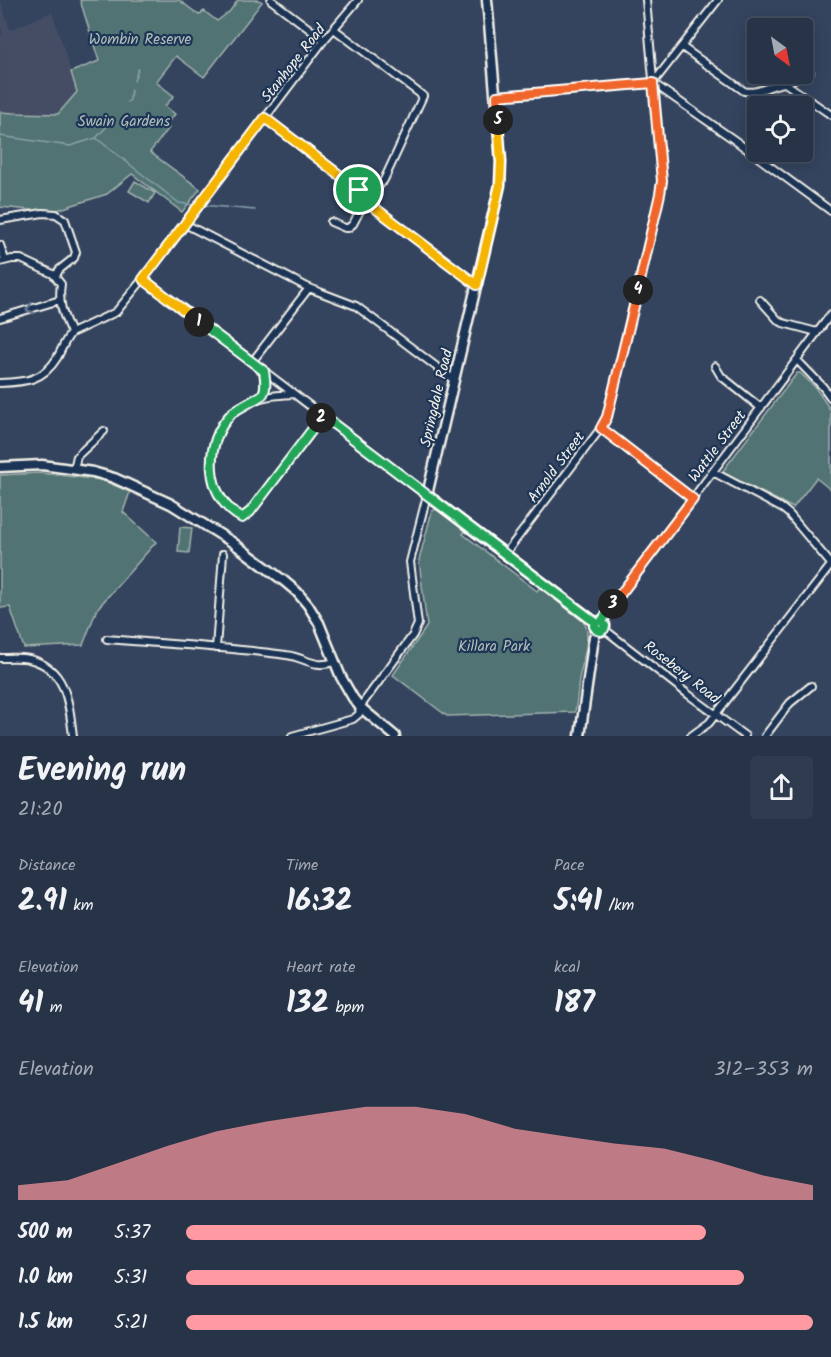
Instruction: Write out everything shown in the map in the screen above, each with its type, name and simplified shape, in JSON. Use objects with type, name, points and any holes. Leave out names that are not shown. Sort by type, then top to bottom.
[{"type":"main road","name":"Springdale Road","points":[[427,495],[500,185],[497,96],[487,0]]},
{"type":"main road","points":[[0,466],[42,465],[93,472],[114,478],[171,504],[241,549],[284,581],[308,605],[319,623],[347,688],[360,707],[395,736]]},
{"type":"main road","name":"Rosebery Road","points":[[427,495],[600,626]]},
{"type":"main road","points":[[580,736],[594,637],[600,626]]},
{"type":"street","points":[[271,0],[324,40]]},
{"type":"street","name":"Stanhope Road","points":[[71,333],[116,312],[324,40],[358,0]]},
{"type":"street","name":"Arnold Street","points":[[505,554],[607,417],[662,181],[646,0]]},
{"type":"street","points":[[653,83],[718,0]]},
{"type":"street","points":[[331,222],[345,228],[351,226],[384,180],[423,96],[334,29]]},
{"type":"street","points":[[682,47],[744,91],[749,93],[773,84]]},
{"type":"street","points":[[497,96],[653,83],[831,211]]},
{"type":"street","points":[[786,84],[831,115]]},
{"type":"street","points":[[265,118],[353,184],[375,208],[477,285]]},
{"type":"street","points":[[0,220],[43,213],[56,214],[65,220],[76,252],[74,258],[59,270],[56,276]]},
{"type":"street","points":[[185,224],[309,288],[356,306],[454,380]]},
{"type":"street","points":[[0,245],[2,261],[21,259],[56,276],[61,284],[62,313],[71,333],[53,364],[38,377],[22,382],[0,383]]},
{"type":"street","name":"Rosebery Road","points":[[143,279],[427,495]]},
{"type":"street","points":[[252,362],[309,288]]},
{"type":"street","points":[[0,318],[60,300]]},
{"type":"street","points":[[760,300],[783,323],[817,332]]},
{"type":"street","name":"Wattle Street","points":[[600,626],[606,614],[831,314]]},
{"type":"street","points":[[797,360],[831,398]]},
{"type":"street","points":[[715,366],[721,376],[761,408]]},
{"type":"street","points":[[264,371],[263,394],[241,406],[226,420],[213,446],[211,469],[213,482],[225,504],[234,513],[242,518],[250,512],[323,416]]},
{"type":"street","points":[[258,398],[295,394]]},
{"type":"street","points":[[601,428],[693,499]]},
{"type":"street","points":[[74,469],[77,456],[104,431]]},
{"type":"street","points":[[691,736],[715,715],[831,565],[789,514],[712,472]]},
{"type":"street","name":"Springdale Road","points":[[292,736],[353,719],[359,714],[360,707],[413,635],[418,624],[410,562],[427,495]]},
{"type":"street","points":[[216,648],[223,554]]},
{"type":"street","name":"Rosebery Road","points":[[600,626],[745,736]]},
{"type":"street","points":[[107,639],[289,655],[316,664],[334,662]]},
{"type":"street","points":[[0,658],[28,659],[51,669],[60,680],[67,696],[73,736]]},
{"type":"street","points":[[765,736],[790,703],[811,686]]},
{"type":"shaded area","points":[[0,0],[10,30],[52,12],[77,91],[58,114],[0,112],[0,36],[3,34],[0,25]]},
{"type":"green space","points":[[80,0],[179,0],[199,15],[204,11],[217,21],[230,11],[238,0],[262,2],[204,77],[176,56],[156,82],[174,96],[165,106],[175,114],[165,126],[169,128],[150,152],[200,189],[182,212],[132,174],[107,194],[51,212],[0,207],[0,112],[58,114],[77,92],[71,72],[99,61]]},
{"type":"green space","points":[[135,181],[155,193],[149,203],[129,191]]},
{"type":"green space","points":[[797,373],[800,373],[815,387],[831,411],[831,490],[816,478],[793,508],[722,472]]},
{"type":"green space","points":[[41,473],[102,480],[130,492],[123,512],[156,542],[97,609],[83,645],[24,648],[10,607],[0,608],[0,475]]},
{"type":"green space","name":"Killara Park","points":[[437,509],[466,530],[463,534],[537,591],[540,587],[585,623],[587,643],[575,712],[447,716],[393,675],[427,626],[419,560],[432,511]]},
{"type":"green space","points":[[180,527],[192,528],[189,553],[178,552]]},
{"type":"waterway","points":[[134,81],[138,69]]},
{"type":"waterway","points":[[130,100],[131,90]]},
{"type":"waterway","points":[[0,136],[70,146],[96,138],[110,123]]},
{"type":"waterway","points":[[96,138],[179,203],[193,205]]},
{"type":"waterway","points":[[202,205],[255,210]]},
{"type":"route","points":[[653,83],[662,181],[607,417],[601,428],[693,499],[606,614],[602,621],[605,627],[601,631],[595,629],[596,623],[323,416],[250,512],[242,518],[225,504],[213,482],[211,469],[213,446],[222,426],[232,413],[263,394],[264,371],[143,279],[265,118],[359,190],[375,208],[477,285],[500,185],[497,96],[653,83]]},
{"type":"park label","name":"Wombin Reserve","points":[[140,39]]},
{"type":"park label","name":"Swain Gardens","points":[[124,121]]}]
